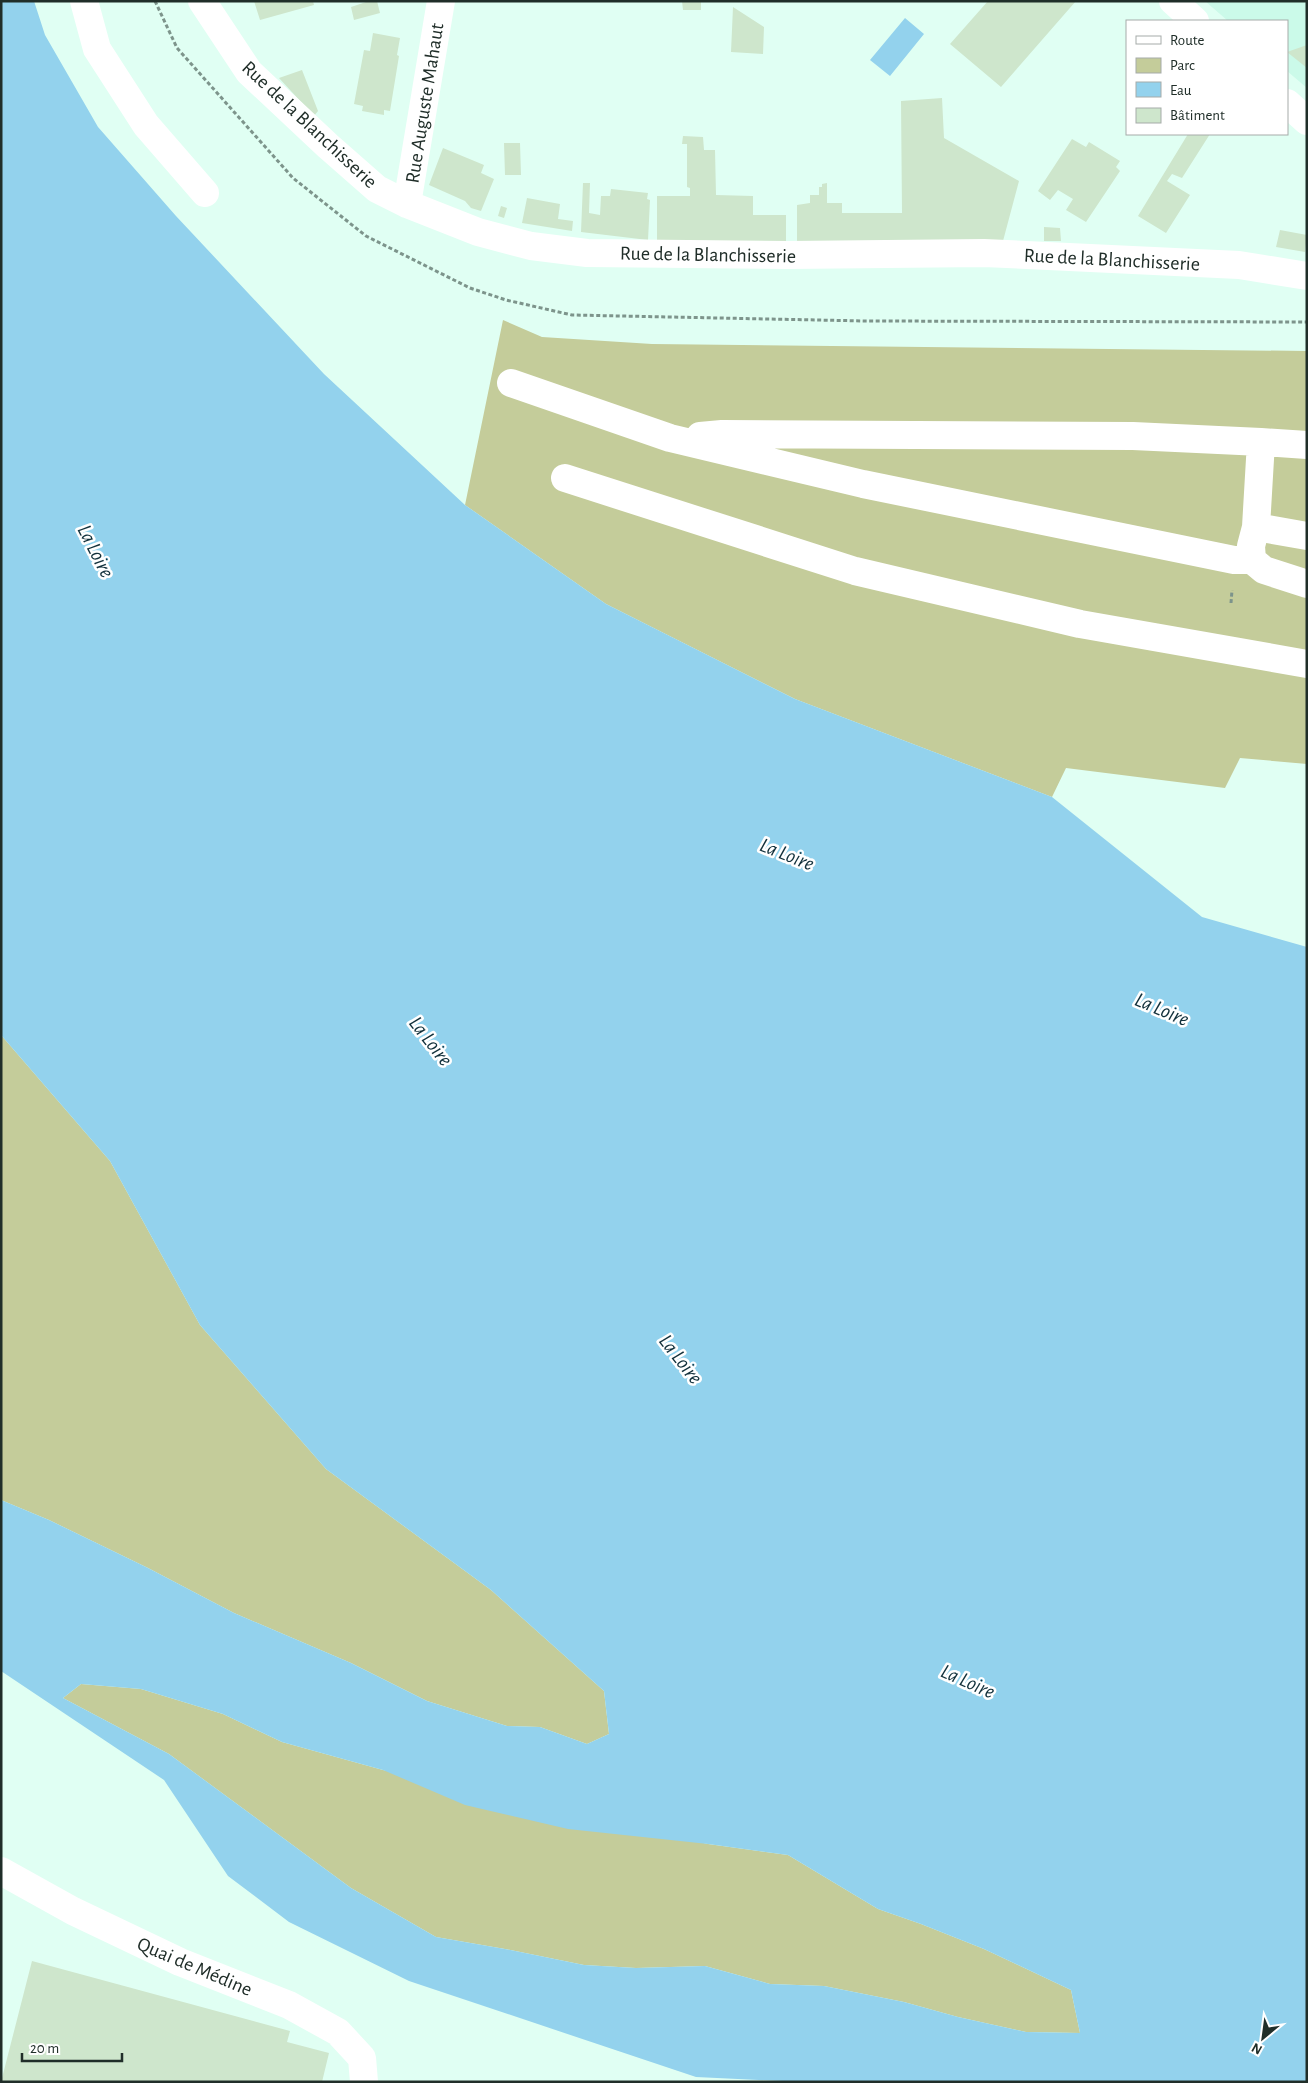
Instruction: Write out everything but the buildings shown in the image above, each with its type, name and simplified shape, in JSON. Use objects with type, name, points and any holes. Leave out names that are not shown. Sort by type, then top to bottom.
[{"type":"street","points":[[84,1],[97,49],[146,125],[204,193]]},
{"type":"street","name":"Rue de la Blanchisserie","points":[[202,1],[249,72],[377,189],[407,204],[478,232],[531,246],[587,253],[788,256],[984,254],[1238,265],[1307,276]]},
{"type":"street","name":"Rue Auguste Mahaut","points":[[407,204],[440,1]]},
{"type":"street","points":[[1173,1],[1194,20]]},
{"type":"street","points":[[1288,104],[1307,120]]},
{"type":"street","points":[[511,383],[670,438],[862,484],[1234,560],[1252,560],[1264,570],[1307,584]]},
{"type":"street","points":[[670,438],[722,434],[1133,436],[1307,445]]},
{"type":"street","points":[[1252,560],[1251,546],[1256,527],[1261,442]]},
{"type":"street","points":[[565,478],[854,571],[1080,624],[1307,664]]},
{"type":"street","points":[[1256,527],[1307,536]]},
{"type":"street","name":"Quai de Médine","points":[[3,1872],[73,1911],[180,1962],[289,2005],[338,2032],[362,2058],[364,2082]]},
{"type":"shaded area","points":[[1205,1],[1307,1],[1307,88],[1288,72],[1288,20],[1227,20]]},
{"type":"green space","points":[[503,320],[542,337],[652,344],[1307,351],[1307,764],[1240,758],[1225,788],[1066,768],[1052,797],[795,699],[606,604],[465,505]]},
{"type":"green space","points":[[1,1035],[110,1161],[200,1325],[326,1469],[491,1590],[604,1691],[609,1734],[587,1744],[540,1727],[507,1726],[427,1701],[351,1663],[234,1613],[148,1568],[49,1520],[1,1500]]},
{"type":"green space","points":[[81,1684],[141,1689],[223,1714],[282,1742],[383,1770],[708,1844],[788,1855],[878,1909],[984,1949],[1071,1990],[1080,2033],[1026,2032],[958,2017],[904,2002],[824,1986],[770,1984],[705,1966],[636,1968],[584,1965],[436,1937],[351,1888],[169,1754],[63,1698]]},
{"type":"water","name":"La Loire","points":[[1,1],[34,1],[45,35],[98,127],[176,216],[324,374],[465,505],[606,604],[795,699],[1052,797],[1202,917],[1307,947],[1307,2082],[804,2082],[696,2077],[409,1981],[289,1922],[228,1876],[164,1780],[1,1671],[1,1500],[49,1520],[148,1568],[234,1613],[351,1663],[427,1701],[507,1726],[540,1727],[587,1744],[609,1734],[604,1691],[491,1590],[326,1469],[200,1325],[110,1161],[1,1035]],"holes":[[[81,1684],[141,1689],[223,1714],[282,1742],[383,1770],[465,1805],[568,1829],[708,1844],[788,1855],[878,1909],[984,1949],[1071,1990],[1080,2033],[1026,2032],[958,2017],[904,2002],[824,1986],[770,1984],[705,1966],[636,1968],[584,1965],[436,1937],[351,1888],[169,1754],[63,1698]]]},
{"type":"water","points":[[905,18],[924,34],[890,76],[870,60]]}]
